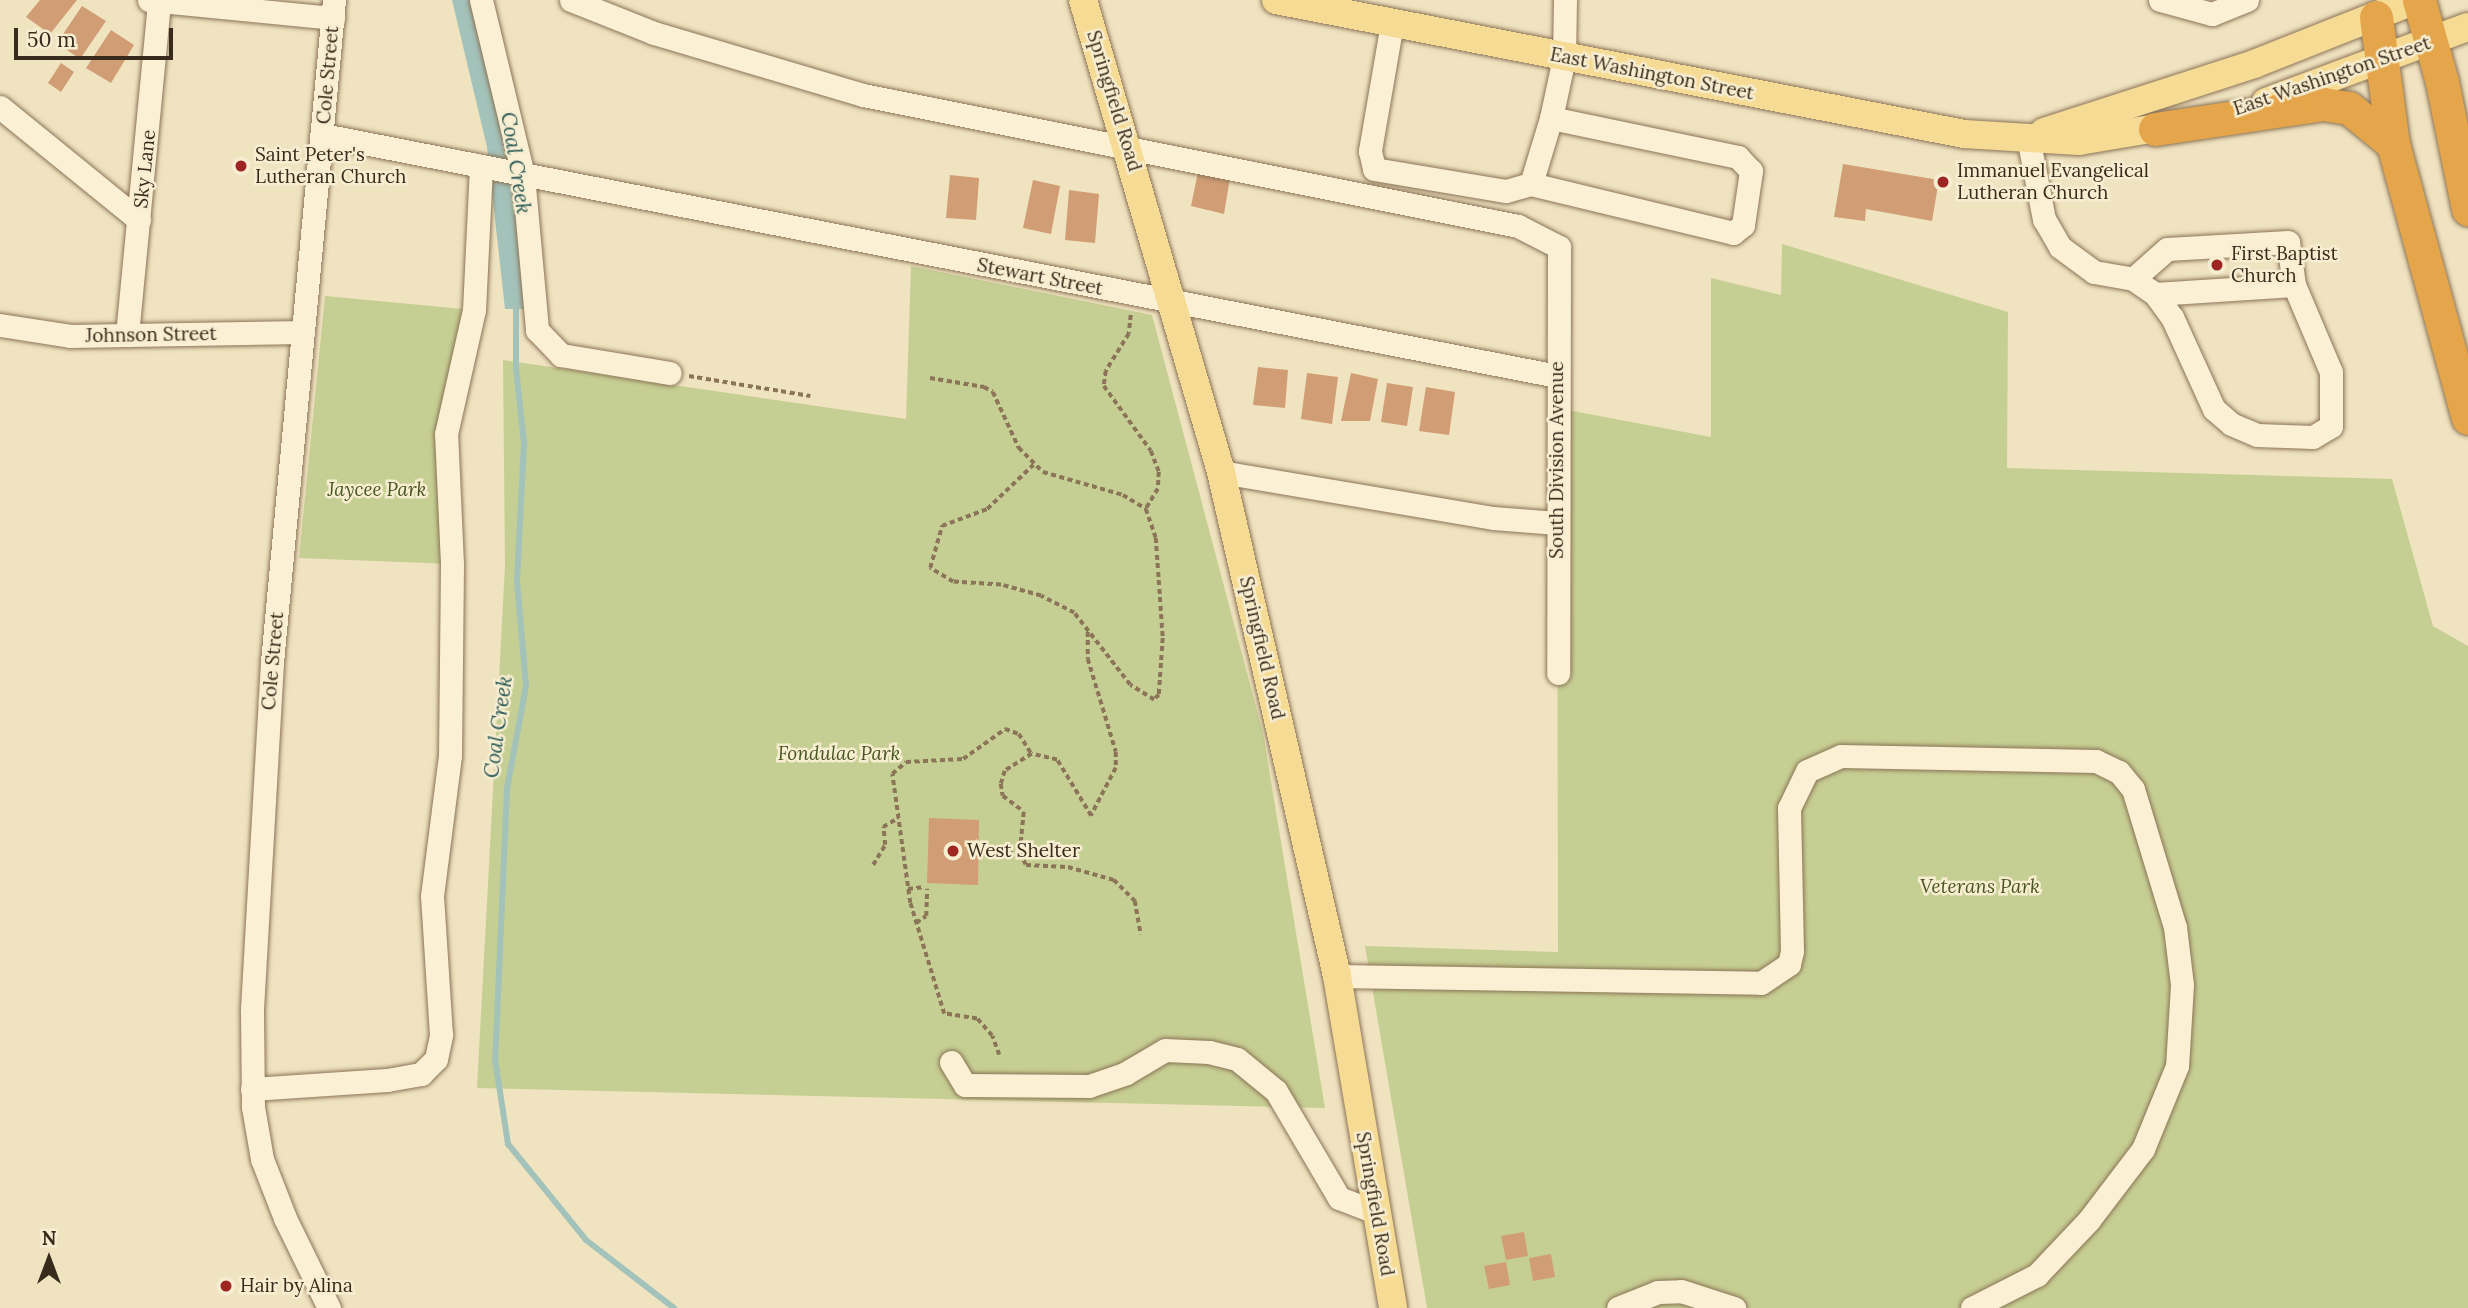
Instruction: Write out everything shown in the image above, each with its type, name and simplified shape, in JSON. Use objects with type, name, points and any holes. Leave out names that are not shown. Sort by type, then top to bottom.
[{"type":"highway","points":[[2417,0],[2431,42],[2468,209]]},
{"type":"highway","points":[[2376,17],[2393,144],[2468,418]]},
{"type":"highway","points":[[2468,102],[2464,142],[2468,195]]},
{"type":"highway","points":[[2155,129],[2323,104],[2349,108],[2393,144]]},
{"type":"main road","name":"Springfield Road","points":[[1083,0],[1175,304],[1222,472],[1337,976],[1393,1308]]},
{"type":"main road","name":"East Washington Street","points":[[1276,0],[1964,134],[2079,141],[2155,129],[2282,97],[2468,27]]},
{"type":"main road","name":"East Washington Street","points":[[2028,137],[2254,64],[2417,0]]},
{"type":"street","points":[[481,0],[523,175],[537,330],[548,346],[561,355],[670,373]]},
{"type":"street","points":[[571,0],[654,33],[863,95],[1128,148]]},
{"type":"street","points":[[1531,184],[1551,118],[1564,58],[1565,0]]},
{"type":"street","points":[[2160,0],[2212,14],[2247,0]]},
{"type":"street","points":[[154,1],[334,9]]},
{"type":"street","name":"Sky Lane","points":[[127,335],[139,220],[154,1]]},
{"type":"street","name":"Cole Street","points":[[328,1308],[269,1183],[257,1136],[252,1089],[265,754],[334,9]]},
{"type":"street","points":[[1392,23],[1370,151],[1374,169],[1506,191],[1531,184],[1733,233],[1743,225],[1751,171],[1738,157],[1551,118]]},
{"type":"street","points":[[0,107],[139,220]]},
{"type":"street","points":[[252,1089],[387,1080],[421,1074],[436,1059],[441,1035],[432,896],[450,756],[452,564],[446,433],[474,310],[481,167],[323,135]]},
{"type":"street","points":[[2028,137],[2044,219],[2060,247],[2094,272],[2133,279],[2155,294],[2172,317],[2214,409],[2231,424],[2257,435],[2289,439],[2313,437],[2331,426],[2334,405],[2331,372],[2294,285],[2288,242],[2167,249],[2133,279]]},
{"type":"street","name":"South Division Avenue","points":[[1128,148],[1518,226],[1559,247],[1558,673]]},
{"type":"street","name":"Stewart Street","points":[[481,167],[1175,304],[1557,376]]},
{"type":"street","points":[[2155,294],[2294,285]]},
{"type":"street","name":"Johnson Street","points":[[0,325],[42,335],[303,332]]},
{"type":"street","points":[[1222,472],[1493,518],[1557,523]]},
{"type":"street","points":[[1337,976],[1761,984],[1789,964],[1792,951],[1789,808],[1807,771],[1841,756],[2096,761],[2119,772],[2133,789],[2175,927],[2182,985],[2177,1066],[2143,1149],[2082,1228],[2037,1275],[1972,1308]]},
{"type":"street","points":[[950,1062],[965,1085],[1089,1086],[1126,1073],[1165,1050],[1209,1052],[1237,1059],[1276,1091],[1339,1198],[1375,1212]]},
{"type":"street","points":[[1618,1308],[1658,1292],[1681,1291],[1734,1308]]},
{"type":"path","points":[[1132,307],[1129,334],[1106,371],[1104,386],[1151,451],[1159,472],[1158,489],[1146,509]]},
{"type":"path","points":[[670,373],[810,396]]},
{"type":"path","points":[[930,378],[984,387],[993,392],[1019,448],[1033,465],[1043,472],[1099,486],[1146,509],[1157,538],[1163,638],[1159,695],[1146,698],[1130,685],[1074,613],[1041,596],[1001,585],[953,582],[930,568],[942,526],[987,509],[1033,465]]},
{"type":"path","points":[[999,1055],[992,1036],[977,1019],[944,1014],[908,889],[892,774],[906,762],[964,759],[1005,729],[1019,734],[1032,754],[1057,760],[1091,816],[1116,768],[1116,752],[1088,659],[1088,632]]},
{"type":"path","points":[[1032,754],[1005,771],[1001,784],[1003,796],[1024,813],[1020,853],[1026,865],[1068,867],[1114,880],[1135,901],[1140,934]]},
{"type":"path","points":[[873,865],[885,845],[883,827],[898,818]]},
{"type":"path","points":[[982,852],[1020,853]]},
{"type":"path","points":[[908,889],[925,888],[926,916],[916,923]]},
{"type":"green space","name":"Veterans Park","points":[[1782,244],[2008,312],[2007,468],[2392,479],[2433,626],[2468,646],[2468,1308],[1427,1308],[1365,946],[1558,952],[1557,408],[1711,437],[1711,278],[1781,295]]},
{"type":"green space","name":"Fondulac Park","points":[[911,266],[1152,315],[1263,733],[1325,1108],[477,1088],[505,566],[503,360],[906,419]]},
{"type":"green space","name":"Jaycee Park","points":[[325,296],[474,310],[446,434],[452,564],[299,558]]},
{"type":"water","points":[[452,0],[475,0],[514,193],[525,309],[505,309],[487,147]]},
{"type":"building","points":[[40,0],[77,0],[50,34],[26,17]]},
{"type":"building","points":[[82,6],[106,21],[80,59],[57,43]]},
{"type":"building","points":[[111,30],[134,45],[111,83],[86,68]]},
{"type":"building","points":[[61,63],[74,72],[61,92],[48,83]]},
{"type":"building","points":[[1843,164],[1939,180],[1932,221],[1866,209],[1865,221],[1834,217]]},
{"type":"building","points":[[1198,172],[1230,178],[1224,214],[1191,206]]},
{"type":"building","points":[[950,175],[979,178],[976,220],[946,218]]},
{"type":"building","points":[[1033,180],[1060,186],[1051,234],[1023,228]]},
{"type":"building","points":[[1069,190],[1099,194],[1095,243],[1065,240]]},
{"type":"building","points":[[1258,367],[1288,370],[1285,408],[1253,405]]},
{"type":"building","points":[[1307,373],[1338,377],[1332,424],[1301,419]]},
{"type":"building","points":[[1351,373],[1378,379],[1370,421],[1341,421]]},
{"type":"building","points":[[1387,383],[1413,387],[1407,426],[1381,422]]},
{"type":"building","points":[[1426,387],[1455,392],[1449,435],[1419,431]]},
{"type":"building","name":"West Shelter","points":[[929,818],[979,820],[978,885],[927,883]]},
{"type":"building","points":[[1524,1232],[1528,1256],[1506,1260],[1501,1236]]},
{"type":"building","points":[[1551,1254],[1555,1277],[1533,1281],[1529,1258]]},
{"type":"building","points":[[1506,1262],[1510,1285],[1489,1289],[1484,1266]]},
{"type":"waterway","name":"Coal Creek","points":[[516,303],[516,368],[524,443],[517,581],[526,686],[507,789],[495,1059],[508,1144],[586,1240],[674,1308]]},
{"type":"place","name":"Saint Peter's Lutheran Church","points":[[241,166]]},
{"type":"place","name":"Immanuel Evangelical Lutheran Church","points":[[1943,182]]},
{"type":"place","name":"First Baptist Church","points":[[2217,265]]},
{"type":"place","name":"West Shelter","points":[[953,851]]},
{"type":"place","name":"Hair by Alina","points":[[226,1286]]}]
